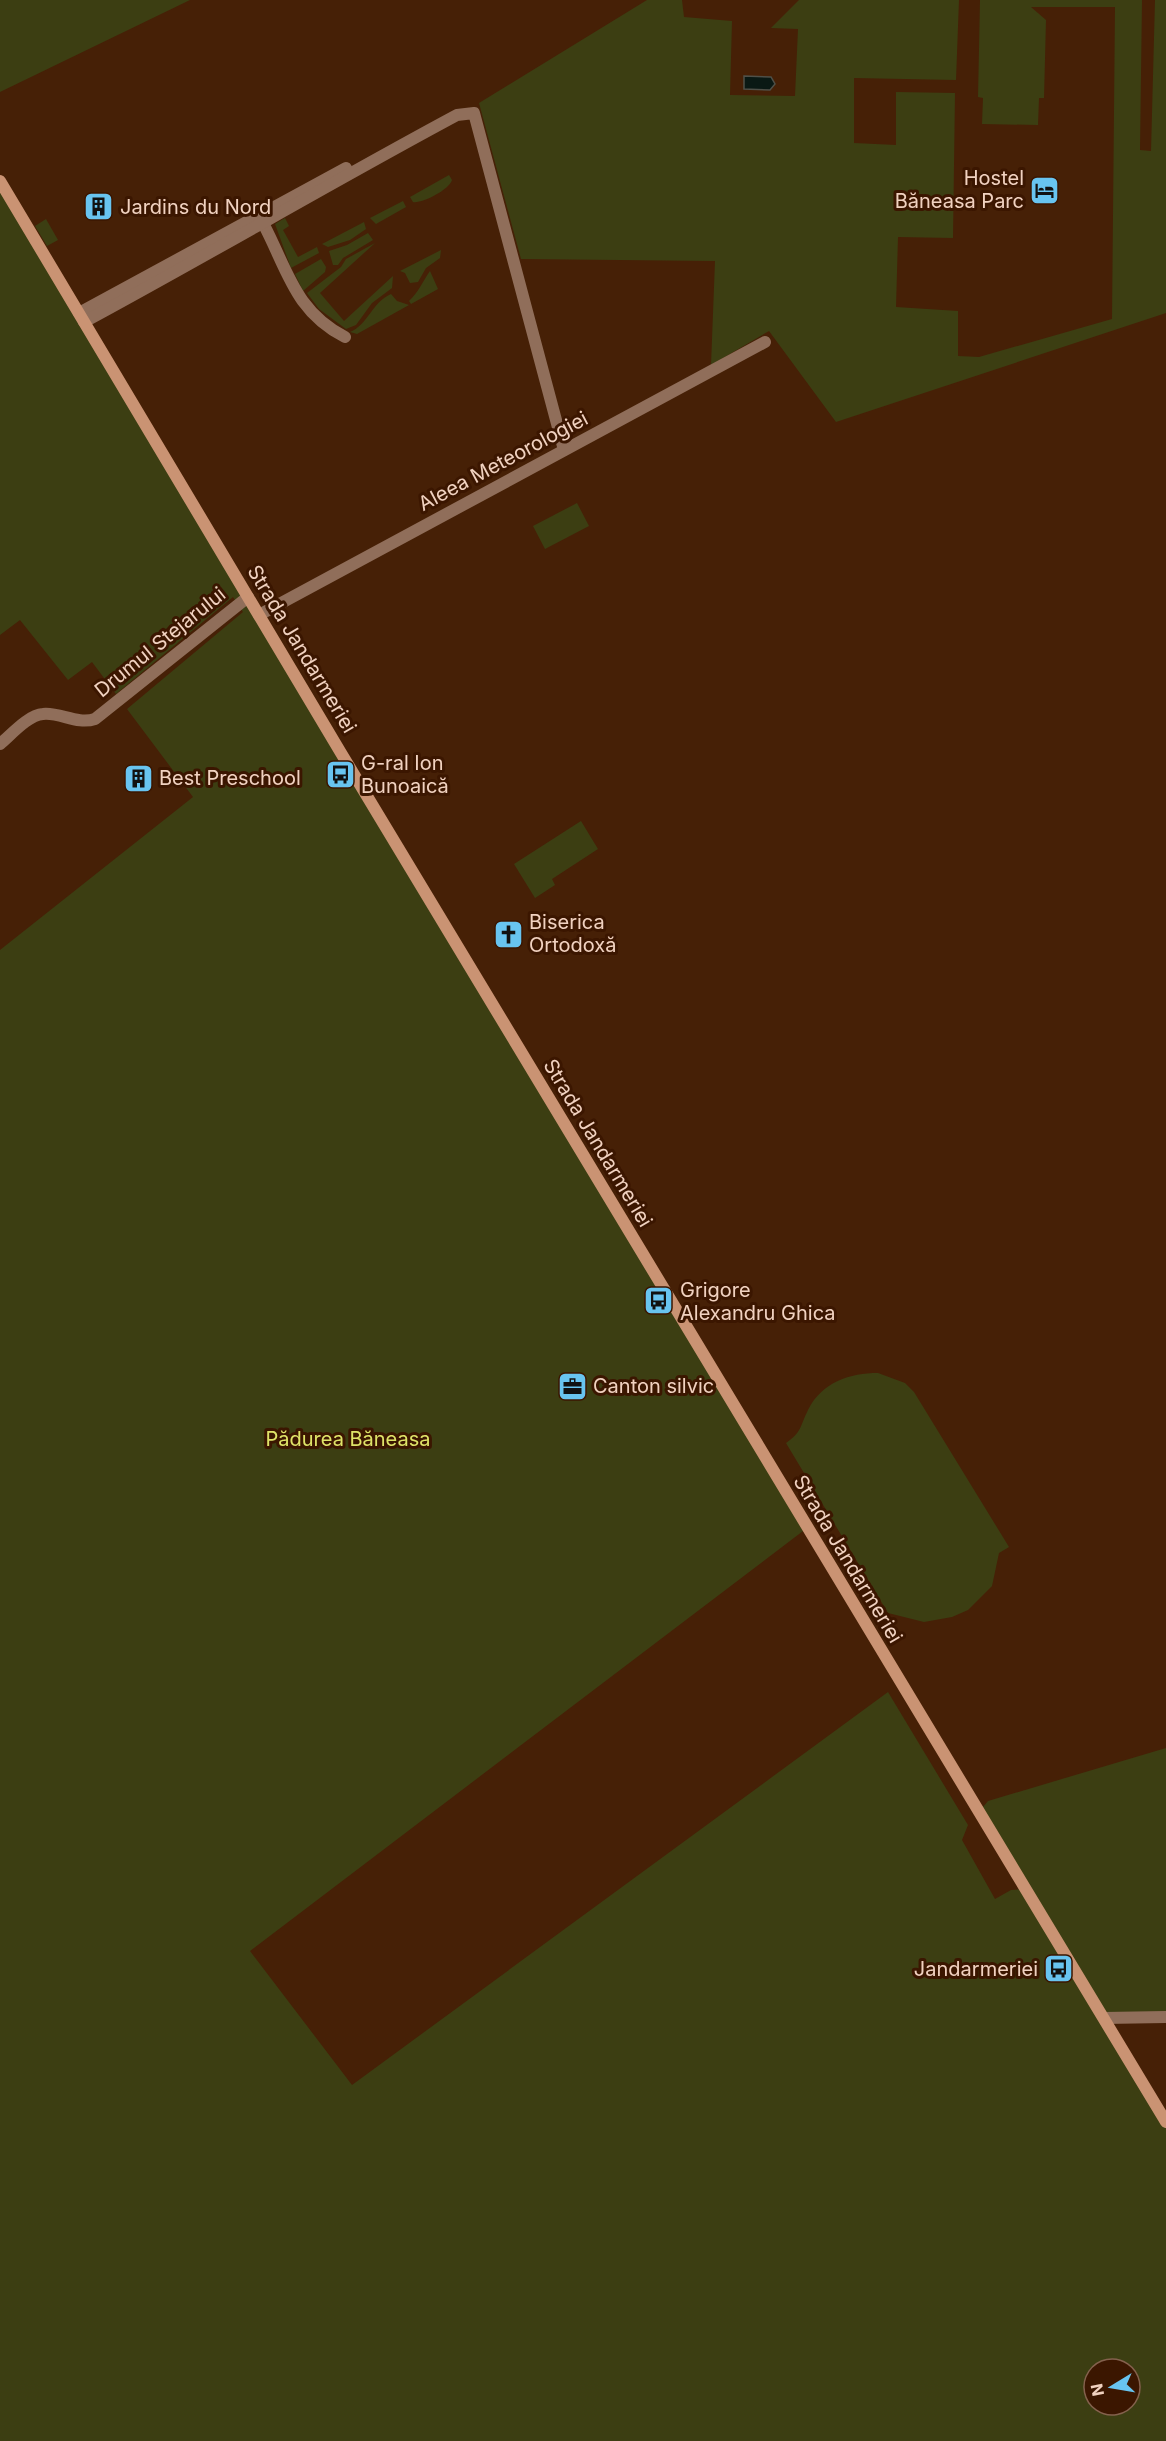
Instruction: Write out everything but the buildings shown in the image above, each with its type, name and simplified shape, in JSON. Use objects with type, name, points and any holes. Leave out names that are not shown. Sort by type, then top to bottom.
[{"type":"street","points":[[82,317],[264,225],[363,166],[458,115],[465,112],[474,113],[564,450]]},
{"type":"street","points":[[82,317],[345,168]]},
{"type":"street","name":"Strada Jandarmeriei","points":[[0,181],[1166,2122]]},
{"type":"street","points":[[264,225],[292,286],[304,305],[321,323],[345,337]]},
{"type":"street","name":"Aleea Meteorologiei","points":[[259,615],[765,342]]},
{"type":"street","name":"Drumul Stejarului","points":[[0,744],[33,718],[43,714],[83,721],[94,719],[248,597]]},
{"type":"street","points":[[1104,2018],[1166,2017]]},
{"type":"green space","points":[[0,0],[190,0],[0,92]]},
{"type":"green space","points":[[647,0],[682,0],[684,17],[732,21],[730,95],[795,96],[798,29],[771,28],[799,0],[959,0],[956,80],[854,78],[854,143],[896,145],[896,92],[955,93],[953,238],[898,237],[896,307],[958,311],[958,356],[979,357],[1112,319],[1115,7],[1031,7],[1046,20],[1044,98],[1039,98],[1038,125],[982,124],[983,98],[978,97],[980,0],[1142,0],[1140,150],[1151,151],[1155,0],[1166,0],[1166,313],[836,422],[769,331],[711,365],[715,261],[521,259],[479,103]]},
{"type":"green space","points":[[449,175],[452,180],[446,188],[428,199],[413,202],[410,197]]},
{"type":"green space","name":"Pădurea Băneasa","points":[[0,181],[807,1528],[250,1951],[352,2085],[888,1692],[968,1825],[962,1840],[995,1899],[1011,1890],[1023,1889],[978,1813],[988,1801],[1166,1748],[1166,2017],[1104,2018],[1166,2122],[1166,2441],[0,2441],[0,950],[193,797],[127,709],[243,612],[233,597],[116,694],[92,662],[68,680],[20,620],[0,635]]},
{"type":"green space","points":[[403,201],[406,207],[376,224],[370,218]]},
{"type":"green space","points":[[285,218],[289,226],[283,230],[298,257],[317,247],[319,253],[291,268],[275,224]]},
{"type":"green space","points":[[46,219],[58,240],[47,246],[35,226]]},
{"type":"green space","points":[[364,222],[366,229],[350,240],[328,247],[322,244]]},
{"type":"green space","points":[[368,233],[373,240],[343,258],[338,265],[333,265],[329,251],[347,245]]},
{"type":"green space","points":[[375,243],[320,293],[344,321],[393,276],[392,288],[372,303],[356,325],[346,329],[319,309],[307,293],[341,267],[346,259]]},
{"type":"green space","points":[[441,250],[440,258],[426,268],[418,282],[410,283],[405,273],[400,271]]},
{"type":"green space","points":[[321,259],[326,267],[325,272],[303,291],[295,274]]},
{"type":"green space","points":[[430,271],[438,289],[411,304],[409,301]]},
{"type":"green space","points":[[391,294],[397,301],[409,305],[357,334],[350,332],[361,324],[379,302]]},
{"type":"green space","points":[[577,503],[589,526],[545,549],[533,526]]},
{"type":"green space","points":[[581,821],[598,849],[552,879],[555,885],[535,898],[514,864]]},
{"type":"green space","points":[[878,1373],[905,1383],[914,1392],[1009,1547],[999,1553],[992,1586],[968,1610],[952,1617],[924,1622],[888,1613],[786,1443],[798,1432],[808,1410],[821,1392],[847,1377]]},
{"type":"shaded area","points":[[744,76],[771,77],[775,84],[770,90],[744,89]]},
{"type":"place","name":"Hostel Băneasa Parc","points":[[1045,190]]},
{"type":"place","name":"Jardins du Nord","points":[[99,207]]},
{"type":"place","name":"G-ral Ion Bunoaică","points":[[340,775]]},
{"type":"place","name":"Best Preschool","points":[[138,778]]},
{"type":"place","name":"Biserica Ortodoxă","points":[[508,934]]},
{"type":"place","name":"Grigore Alexandru Ghica","points":[[659,1301]]},
{"type":"place","name":"Canton silvic","points":[[572,1386]]},
{"type":"place","name":"Jandarmeriei","points":[[1059,1969]]}]
